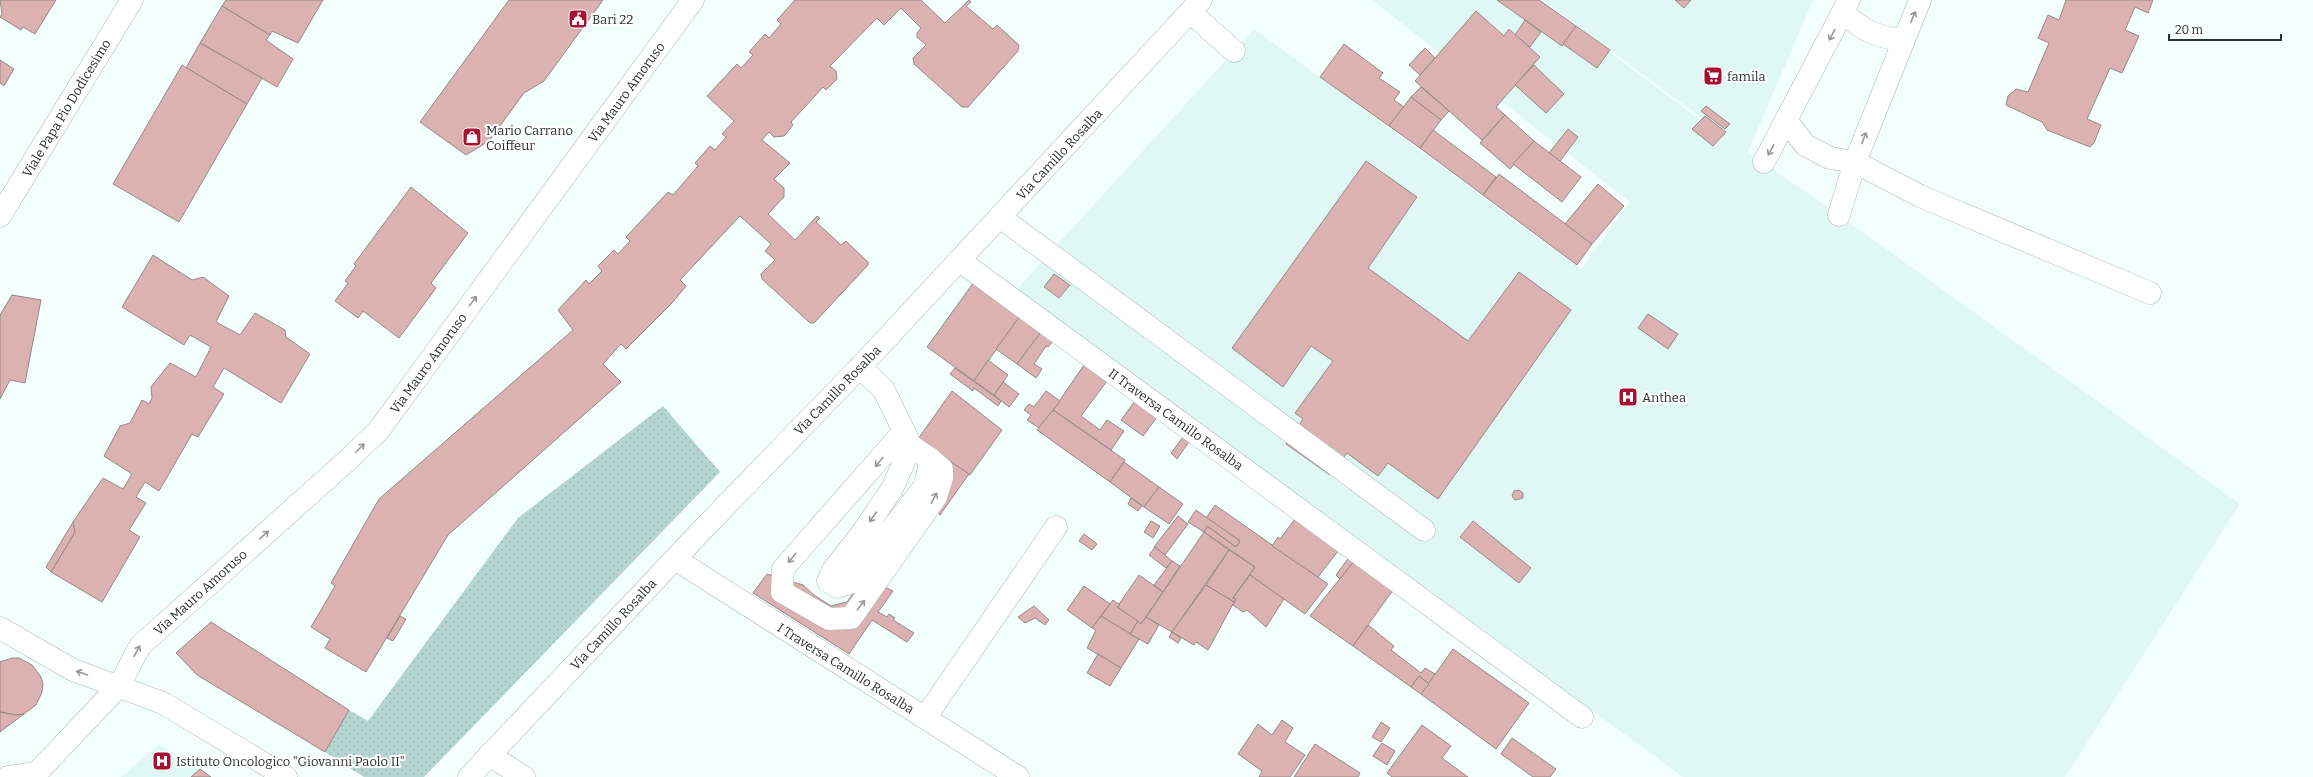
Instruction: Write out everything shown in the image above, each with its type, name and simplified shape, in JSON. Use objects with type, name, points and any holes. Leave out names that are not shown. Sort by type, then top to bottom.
[{"type":"street","name":"Viale Papa Pio Dodicesimo","points":[[0,216],[132,0]]},
{"type":"street","name":"Via Mauro Amoruso","points":[[35,775],[119,686],[140,646],[344,464],[379,430],[693,0]]},
{"type":"street","points":[[1839,215],[1855,162],[1920,0]]},
{"type":"street","points":[[1196,6],[1234,51]]},
{"type":"street","name":"Via Camillo Rosalba","points":[[469,777],[675,559],[860,367],[1196,6]]},
{"type":"street","points":[[1846,6],[1860,28],[1884,38],[1903,40]]},
{"type":"street","points":[[1764,162],[1787,121],[1846,6]]},
{"type":"street","points":[[1787,121],[1806,145],[1830,158],[1855,162],[1920,196],[2150,293]]},
{"type":"street","points":[[1000,217],[1424,530]]},
{"type":"street","name":"II Traversa Camillo Rosalba","points":[[959,260],[1582,717]]},
{"type":"street","points":[[860,367],[884,390],[907,439],[942,469],[942,478],[936,497],[851,618],[829,619],[782,592],[783,569],[907,439]]},
{"type":"street","points":[[907,439],[892,489],[860,536],[833,570],[828,581],[837,586],[850,583],[866,564],[924,487],[929,469],[929,458]]},
{"type":"street","points":[[925,718],[1056,527]]},
{"type":"street","name":"I Traversa Camillo Rosalba","points":[[675,559],[1018,777]]},
{"type":"street","points":[[0,628],[73,670],[163,703],[286,777]]},
{"type":"street","points":[[489,755],[524,777]]},
{"type":"street","points":[[8,777],[35,775]]},
{"type":"shaded area","name":"Anthea","points":[[1372,0],[1540,0],[1695,116],[1738,145],[1543,0],[1813,0],[1748,152],[1839,215],[2240,504],[2065,777],[1683,777],[1017,289],[1254,29],[1581,269],[1630,202]]},
{"type":"shaded area","points":[[663,406],[720,472],[424,777],[364,777],[325,752],[349,710],[368,721],[518,518]]},
{"type":"shaded area","name":"Istituto Oncologico \"Giovanni Paolo II\"","points":[[159,745],[212,777],[121,777]]},
{"type":"building","points":[[0,0],[56,0],[35,34],[23,27],[21,30],[0,17],[2,14]]},
{"type":"building","points":[[226,0],[323,0],[298,43],[272,31],[270,35],[222,6]]},
{"type":"building","points":[[509,0],[603,0],[544,81],[524,93],[489,141],[466,155],[420,122]]},
{"type":"building","points":[[795,0],[921,0],[945,23],[969,0],[971,2],[966,6],[993,29],[997,25],[1019,45],[1018,51],[968,107],[962,107],[914,64],[913,58],[926,45],[917,37],[917,33],[921,28],[901,8],[884,25],[877,18],[830,66],[836,71],[837,79],[826,90],[823,87],[791,122],[793,125],[784,136],[774,137],[769,132],[762,140],[790,163],[774,179],[784,188],[784,197],[768,214],[795,240],[817,216],[820,218],[816,222],[841,245],[846,241],[868,262],[868,265],[814,323],[810,323],[762,279],[761,274],[775,260],[765,251],[771,244],[740,216],[680,280],[686,286],[673,302],[626,349],[621,344],[603,364],[621,382],[448,535],[366,672],[325,648],[330,639],[311,627],[335,586],[331,583],[379,499],[573,330],[558,310],[586,280],[589,284],[602,271],[598,266],[614,250],[618,254],[630,241],[626,237],[668,192],[673,195],[698,166],[695,163],[710,146],[715,150],[726,137],[722,134],[734,121],[707,96],[737,64],[741,68],[753,55],[749,52],[765,34],[769,38],[781,24],[777,20]]},
{"type":"building","points":[[1497,0],[1539,0],[1576,26],[1562,46]]},
{"type":"building","points":[[1675,0],[1691,0],[1684,8]]},
{"type":"building","points":[[2066,0],[2153,0],[2148,13],[2135,7],[2125,30],[2139,36],[2122,73],[2110,68],[2087,119],[2101,125],[2094,143],[2090,147],[2047,130],[2042,122],[2006,105],[2008,96],[2016,89],[2028,92],[2049,43],[2038,38],[2048,15],[2059,20]]},
{"type":"building","points":[[222,6],[270,35],[266,40],[293,59],[277,87],[200,43]]},
{"type":"building","points":[[1476,11],[1504,36],[1509,29],[1540,57],[1496,107],[1505,115],[1482,140],[1415,81]]},
{"type":"building","points":[[1525,20],[1541,32],[1530,47],[1515,35]]},
{"type":"building","points":[[1576,26],[1610,50],[1597,68],[1563,44]]},
{"type":"building","points":[[200,43],[262,78],[247,104],[186,68]]},
{"type":"building","points":[[1344,44],[1383,73],[1379,78],[1400,92],[1394,100],[1404,107],[1389,126],[1320,77]]},
{"type":"building","points":[[1425,48],[1435,58],[1420,75],[1409,65]]},
{"type":"building","points":[[0,60],[14,69],[4,86],[0,83]]},
{"type":"building","points":[[182,65],[247,104],[179,222],[113,184]]},
{"type":"building","points":[[1534,65],[1564,94],[1546,113],[1515,85]]},
{"type":"building","points":[[1421,87],[1449,111],[1441,120],[1411,97]]},
{"type":"building","points":[[1411,97],[1441,120],[1420,148],[1389,126]]},
{"type":"building","points":[[1706,106],[1730,124],[1725,129],[1701,111]]},
{"type":"building","points":[[1505,115],[1534,141],[1510,169],[1480,143]]},
{"type":"building","points":[[1705,116],[1726,132],[1713,146],[1692,129]]},
{"type":"building","points":[[1568,129],[1578,137],[1560,161],[1549,153]]},
{"type":"building","points":[[1433,130],[1496,177],[1483,195],[1420,148]]},
{"type":"building","points":[[1534,141],[1581,177],[1562,202],[1513,164]]},
{"type":"building","points":[[1366,161],[1417,197],[1368,268],[1468,341],[1519,272],[1571,310],[1438,499],[1388,463],[1378,476],[1347,453],[1330,475],[1286,444],[1303,419],[1295,413],[1333,361],[1311,346],[1283,387],[1232,348]]},
{"type":"building","points":[[1499,174],[1592,244],[1577,265],[1483,195]]},
{"type":"building","points":[[1598,184],[1624,206],[1592,244],[1565,224]]},
{"type":"building","points":[[411,187],[468,233],[431,283],[436,288],[399,338],[363,311],[358,318],[335,301],[348,283],[345,281],[356,266],[354,264]]},
{"type":"building","points":[[153,255],[192,280],[203,277],[229,296],[216,322],[240,335],[255,313],[285,330],[286,337],[310,354],[281,403],[224,368],[213,387],[224,394],[198,437],[192,434],[159,491],[145,482],[136,497],[146,503],[129,530],[140,537],[102,602],[51,572],[75,532],[73,522],[103,478],[123,489],[132,474],[104,456],[120,426],[130,423],[142,400],[149,404],[152,398],[151,387],[170,363],[196,377],[211,347],[190,335],[184,345],[122,307]]},
{"type":"building","points":[[1054,274],[1070,285],[1059,298],[1044,287]]},
{"type":"building","points":[[974,282],[1020,316],[974,381],[927,347]]},
{"type":"building","points":[[12,295],[41,300],[25,383],[10,380],[0,399],[0,315]]},
{"type":"building","points":[[1648,314],[1678,334],[1668,349],[1638,328]]},
{"type":"building","points":[[1020,316],[1042,331],[1017,364],[996,349]]},
{"type":"building","points":[[1041,332],[1053,341],[1048,347],[1046,346],[1034,364],[1042,369],[1036,378],[1017,364]]},
{"type":"building","points":[[988,360],[1008,375],[994,395],[974,381]]},
{"type":"building","points":[[1084,365],[1107,381],[1081,416],[1100,430],[1107,420],[1124,431],[1111,450],[1053,410]]},
{"type":"building","points":[[955,368],[1001,401],[998,406],[974,388],[973,391],[950,374]]},
{"type":"building","points":[[1003,382],[1019,394],[1009,407],[994,395]]},
{"type":"building","points":[[952,391],[1002,430],[970,475],[918,439]]},
{"type":"building","points":[[1046,391],[1060,401],[1039,428],[1027,420],[1031,415],[1024,410],[1029,404],[1034,407]]},
{"type":"building","points":[[1135,401],[1157,417],[1143,436],[1121,420]]},
{"type":"building","points":[[1053,410],[1125,460],[1110,482],[1037,430]]},
{"type":"building","points":[[1186,433],[1191,439],[1177,459],[1171,453]]},
{"type":"building","points":[[944,457],[969,474],[940,515],[938,511]]},
{"type":"building","points":[[1124,462],[1159,487],[1144,507],[1110,482]]},
{"type":"building","points":[[1159,487],[1183,504],[1169,524],[1144,507]]},
{"type":"building","points":[[1519,490],[1523,493],[1523,498],[1515,500],[1512,496],[1514,491]]},
{"type":"building","points":[[1131,498],[1142,506],[1138,511],[1128,504]]},
{"type":"building","points":[[1215,505],[1328,584],[1305,614],[1250,575],[1255,567],[1204,532],[1207,526],[1236,547],[1240,541],[1206,518]]},
{"type":"building","points":[[1196,510],[1240,541],[1236,547],[1207,526],[1204,532],[1188,522]]},
{"type":"building","points":[[1298,515],[1342,546],[1318,577],[1272,546],[1278,537],[1280,539]]},
{"type":"building","points":[[1178,516],[1188,524],[1165,555],[1154,547]]},
{"type":"building","points":[[1151,521],[1160,526],[1153,538],[1144,532]]},
{"type":"building","points":[[1473,521],[1531,568],[1519,583],[1460,537]]},
{"type":"building","points":[[73,522],[75,532],[51,572],[46,567]]},
{"type":"building","points":[[1204,532],[1229,550],[1172,632],[1146,617]]},
{"type":"building","points":[[1084,534],[1097,544],[1092,550],[1079,541]]},
{"type":"building","points":[[1155,547],[1172,561],[1166,568],[1149,555]]},
{"type":"building","points":[[1229,550],[1255,567],[1233,598],[1236,599],[1234,602],[1206,585]]},
{"type":"building","points":[[1353,552],[1355,560],[1340,579],[1336,575]]},
{"type":"building","points":[[1355,560],[1393,590],[1353,646],[1310,616]]},
{"type":"building","points":[[1172,561],[1180,566],[1163,592],[1154,585]]},
{"type":"building","points":[[767,574],[803,585],[814,595],[831,606],[847,602],[865,577],[893,591],[878,612],[887,617],[889,614],[895,618],[893,620],[914,633],[907,642],[872,620],[849,654],[753,593]]},
{"type":"building","points":[[1139,575],[1163,592],[1141,624],[1117,607]]},
{"type":"building","points":[[1250,575],[1284,599],[1266,627],[1247,610],[1243,612],[1233,605],[1236,599],[1233,598]]},
{"type":"building","points":[[1206,585],[1234,602],[1208,650],[1196,642],[1194,645],[1172,632]]},
{"type":"building","points":[[1084,586],[1110,604],[1092,628],[1067,610]]},
{"type":"building","points":[[1113,600],[1120,605],[1117,607],[1138,621],[1130,634],[1101,616]]},
{"type":"building","points":[[1034,606],[1049,620],[1045,625],[1035,618],[1025,623],[1018,617]]},
{"type":"building","points":[[400,616],[406,619],[393,641],[387,638]]},
{"type":"building","points":[[1101,616],[1139,639],[1121,668],[1087,648],[1096,630],[1092,628]]},
{"type":"building","points":[[1146,617],[1159,625],[1148,644],[1130,634],[1138,621],[1141,624]]},
{"type":"building","points":[[211,622],[349,710],[325,752],[197,675],[176,653]]},
{"type":"building","points":[[1368,625],[1394,646],[1391,650],[1421,673],[1425,668],[1435,674],[1429,684],[1419,676],[1411,687],[1353,646]]},
{"type":"building","points":[[1172,632],[1181,638],[1178,643],[1169,637]]},
{"type":"building","points":[[1453,649],[1529,703],[1496,749],[1421,694]]},
{"type":"building","points":[[1098,654],[1121,668],[1110,686],[1087,673]]},
{"type":"building","points":[[12,658],[19,658],[32,665],[41,677],[43,684],[42,692],[36,705],[24,714],[16,715],[0,712],[0,662]]},
{"type":"building","points":[[1419,676],[1429,684],[1421,694],[1411,687]]},
{"type":"building","points":[[0,712],[16,715],[24,714],[0,732]]},
{"type":"building","points":[[1282,720],[1293,728],[1285,742],[1305,755],[1290,777],[1259,777],[1262,771],[1238,754],[1258,724],[1272,735]]},
{"type":"building","points":[[1381,722],[1390,728],[1381,742],[1372,737]]},
{"type":"building","points":[[1422,725],[1451,746],[1442,758],[1468,777],[1392,777],[1387,773]]},
{"type":"building","points":[[1512,738],[1556,769],[1550,777],[1533,777],[1501,754]]},
{"type":"building","points":[[1382,743],[1395,751],[1387,765],[1373,756]]},
{"type":"building","points":[[1315,744],[1360,773],[1358,777],[1294,777]]},
{"type":"building","points":[[200,769],[211,777],[191,777]]},
{"type":"place","name":"Bari 22","points":[[578,19]]},
{"type":"place","name":"famila","points":[[1713,76]]},
{"type":"place","name":"Mario Carrano Coiffeur","points":[[472,137]]},
{"type":"place","name":"Anthea","points":[[1628,397]]},
{"type":"place","name":"Istituto Oncologico \"Giovanni Paolo II\"","points":[[162,761]]}]
